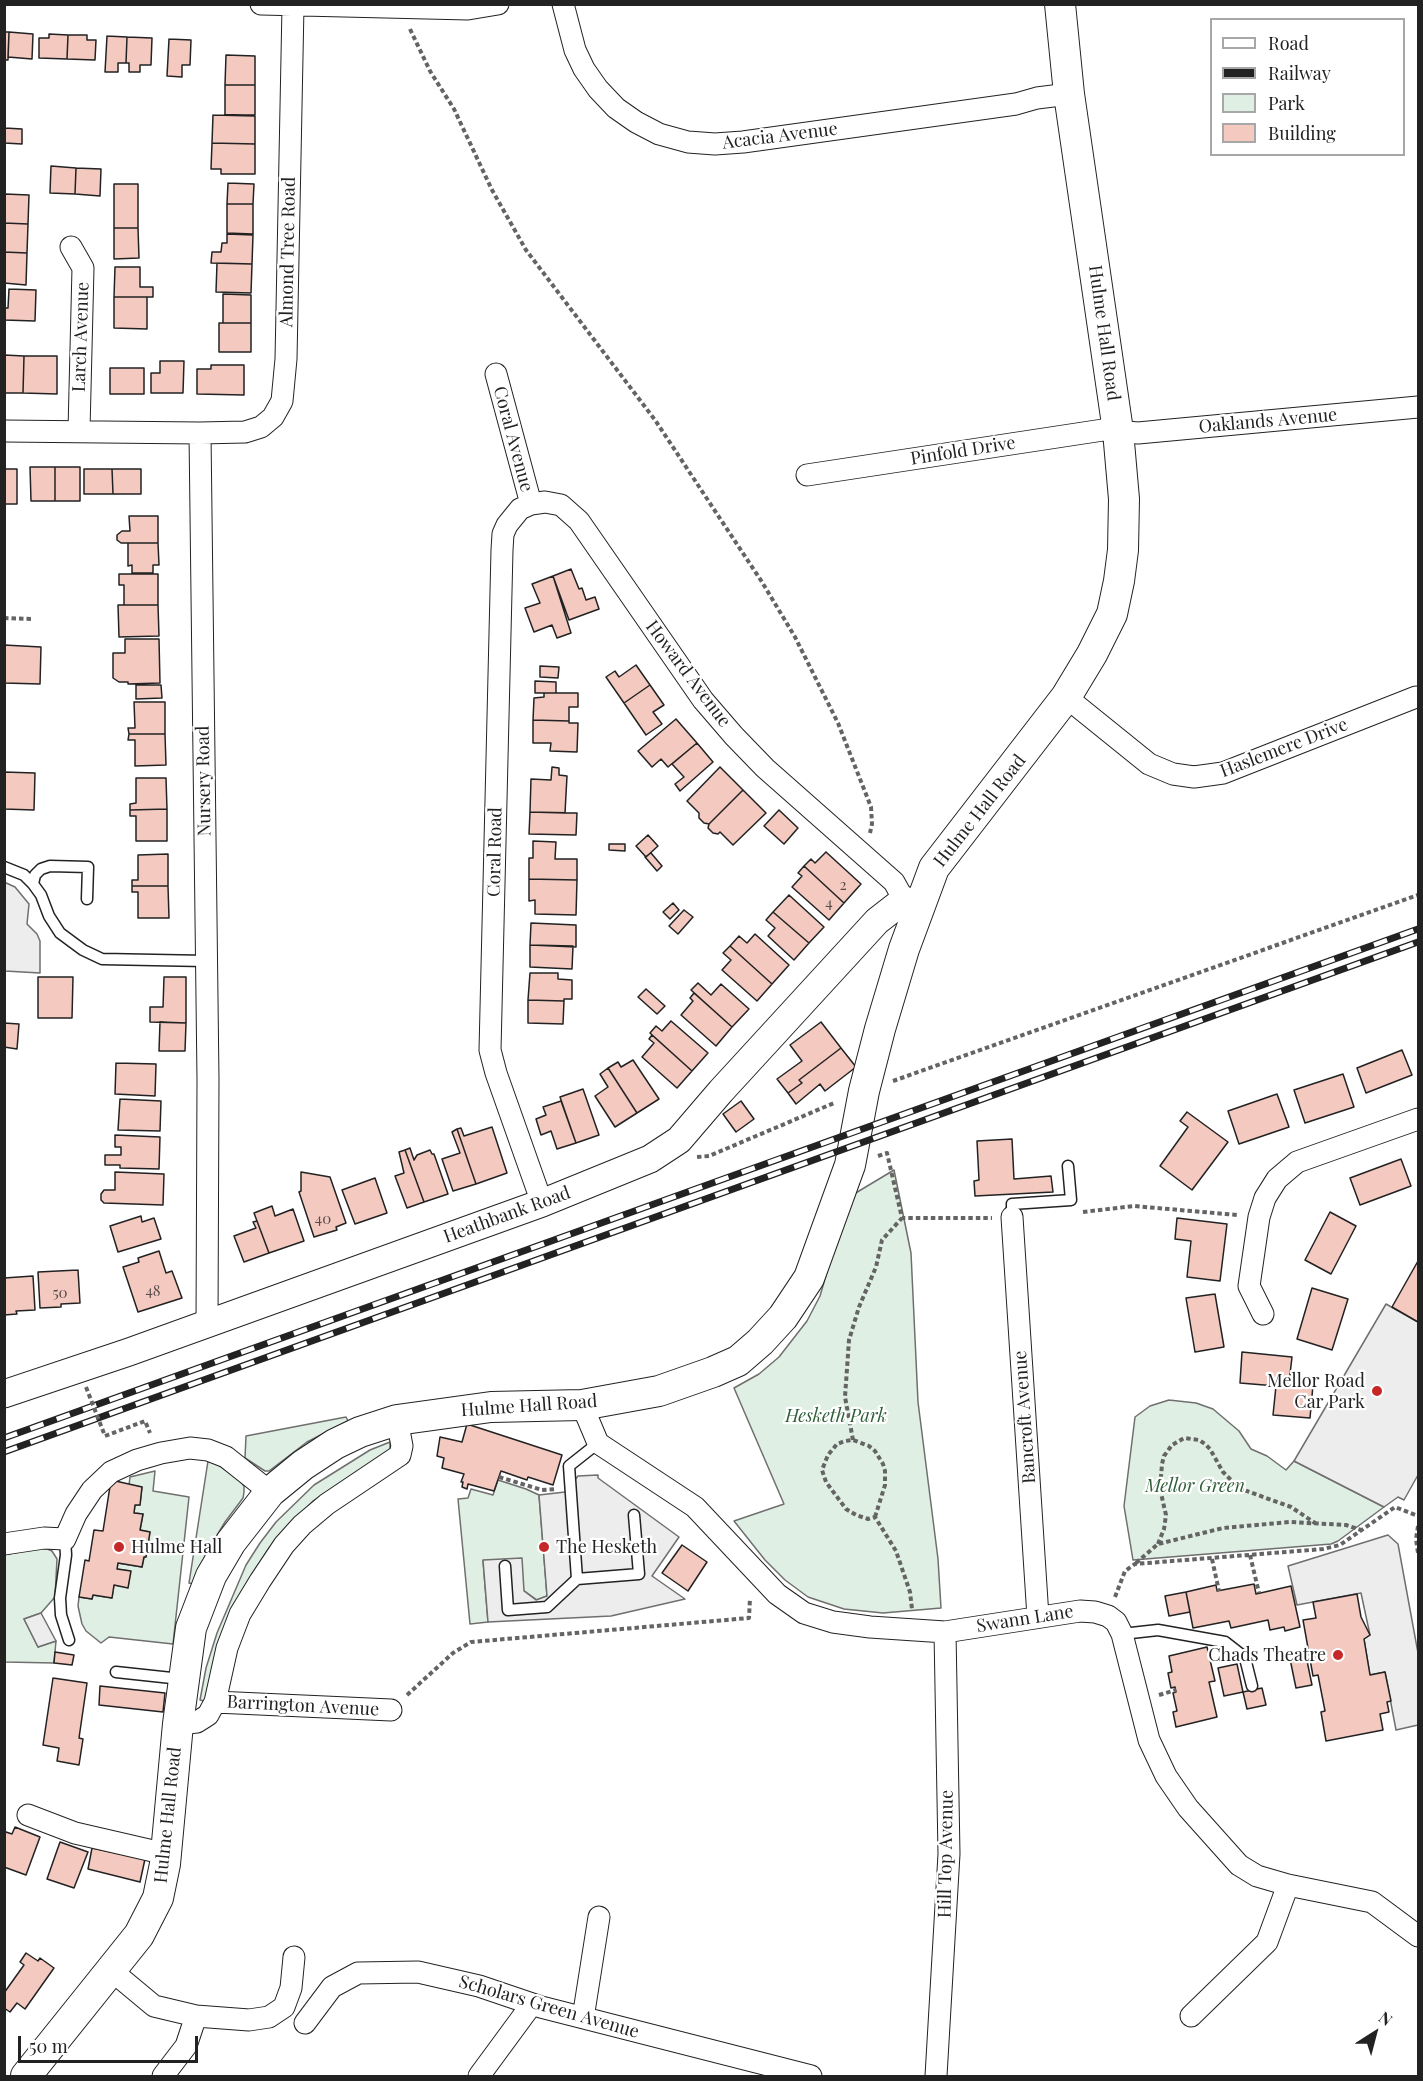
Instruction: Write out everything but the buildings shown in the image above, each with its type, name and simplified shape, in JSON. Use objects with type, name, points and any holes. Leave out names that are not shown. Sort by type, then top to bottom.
[{"type":"main road","name":"Hulme Hall Road","points":[[26,2076],[139,1935],[158,1898],[166,1854],[178,1724],[191,1628],[211,1576],[231,1542],[270,1492],[303,1465],[335,1444],[360,1432],[397,1420],[491,1407],[582,1405],[659,1391],[713,1372],[738,1361],[760,1342],[783,1317],[809,1278],[850,1165],[864,1091],[912,902],[934,868],[1066,697],[1092,654],[1112,614],[1119,581],[1124,550],[1124,499],[1118,431],[1069,94],[1060,4]]},
{"type":"street","points":[[261,4],[468,9],[498,4]]},
{"type":"street","name":"Acacia Avenue","points":[[563,4],[575,50],[597,89],[616,108],[636,123],[659,134],[688,142],[715,144],[743,142],[1016,104],[1037,98],[1069,94]]},
{"type":"street","name":"Almond Tree Road","points":[[200,433],[245,432],[261,427],[273,417],[282,401],[286,359],[293,6]]},
{"type":"street","name":"Larch Avenue","points":[[71,247],[83,268],[79,430]]},
{"type":"street","name":"Coral Avenue","points":[[496,374],[531,504]]},
{"type":"street","name":"Oaklands Avenue","points":[[1118,431],[1138,433],[1419,407]]},
{"type":"street","points":[[4,430],[200,433]]},
{"type":"street","name":"Pinfold Drive","points":[[807,475],[1103,430],[1118,431]]},
{"type":"street","name":"Nursery Road","points":[[200,433],[208,1079],[207,1324]]},
{"type":"street","name":"Howard Avenue","points":[[531,504],[545,502],[561,505],[579,521],[703,700],[734,736],[765,768],[894,882],[912,902]]},
{"type":"street","name":"Coral Road","points":[[531,504],[520,509],[503,534],[490,1050],[542,1203]]},
{"type":"street","name":"Haslemere Drive","points":[[1066,697],[1149,764],[1173,774],[1194,777],[1223,773],[1416,697]]},
{"type":"street","name":"Heathbank Road","points":[[4,1394],[207,1324],[542,1203],[650,1159],[674,1145],[877,921],[912,902]]},
{"type":"street","points":[[1263,1314],[1250,1286],[1259,1216],[1265,1198],[1277,1179],[1297,1162],[1419,1119]]},
{"type":"street","name":"Bancroft Avenue","points":[[1012,1217],[1038,1617]]},
{"type":"street","points":[[582,1405],[598,1443]]},
{"type":"street","points":[[214,1702],[226,1648],[240,1614],[260,1581],[284,1545],[302,1525],[327,1504],[400,1455],[402,1446],[397,1420]]},
{"type":"street","name":"Swann Lane","points":[[598,1443],[695,1506],[777,1594],[804,1613],[833,1622],[870,1627],[945,1632],[1080,1611],[1108,1616]]},
{"type":"street","points":[[4,1544],[44,1538],[65,1539],[75,1514],[92,1490],[111,1472],[137,1460],[161,1453],[190,1448],[208,1450],[226,1457],[270,1492]]},
{"type":"street","points":[[1108,1616],[1116,1622],[1122,1634],[1149,1740],[1166,1776],[1188,1808],[1239,1865],[1257,1876],[1288,1886],[1372,1902],[1419,1936]]},
{"type":"street","name":"Hill Top Avenue","points":[[936,2076],[949,1854],[945,1632]]},
{"type":"street","name":"Barrington Avenue","points":[[214,1702],[391,1710]]},
{"type":"street","name":"Hulme Hall Road","points":[[178,1724],[197,1722],[208,1715],[214,1702]]},
{"type":"street","points":[[28,1815],[75,1833],[166,1854]]},
{"type":"street","points":[[1191,2016],[1267,1942],[1288,1886]]},
{"type":"street","points":[[583,2018],[599,1917]]},
{"type":"street","points":[[112,1971],[154,2006],[196,2016],[249,2020],[269,2017],[284,2007],[291,1988],[294,1957]]},
{"type":"street","name":"Scholars Green Avenue","points":[[305,2023],[332,1987],[358,1973],[418,1972],[479,1986],[583,2018],[811,2076]]},
{"type":"street","points":[[479,2076],[532,2004]]},
{"type":"street","points":[[163,2076],[186,2046],[196,2016]]},
{"type":"lane","points":[[33,884],[35,875],[41,869],[50,866],[88,867],[87,899]]},
{"type":"lane","points":[[4,867],[24,875],[33,884],[60,933],[83,950],[102,959],[206,960]]},
{"type":"lane","points":[[1012,1217],[1012,1204],[1071,1200],[1068,1166]]},
{"type":"lane","points":[[577,1579],[569,1466],[598,1443]]},
{"type":"lane","points":[[505,1566],[508,1610],[547,1607],[577,1579],[639,1574],[634,1515]]},
{"type":"lane","points":[[65,1539],[66,1555],[60,1608],[69,1640]]},
{"type":"lane","points":[[1122,1634],[1158,1630],[1225,1642],[1243,1656],[1252,1686]]},
{"type":"lane","points":[[116,1672],[183,1679]]},
{"type":"path","points":[[407,23],[430,71],[454,109],[492,190],[525,250],[656,420],[762,582],[795,637],[838,723],[871,807],[872,824],[867,839]]},
{"type":"path","points":[[4,618],[33,619]]},
{"type":"path","points":[[890,1082],[1419,895]]},
{"type":"path","points":[[692,1156],[709,1156],[833,1103]]},
{"type":"path","points":[[853,1440],[845,1397],[849,1340],[859,1307],[876,1267],[882,1240],[902,1218]]},
{"type":"path","points":[[86,1386],[105,1436],[125,1428]]},
{"type":"path","points":[[1158,1544],[1166,1515],[1160,1489],[1162,1464],[1164,1456],[1172,1445],[1184,1438],[1199,1440],[1205,1444],[1223,1472],[1244,1490],[1291,1507],[1315,1523]]},
{"type":"path","points":[[853,1440],[875,1451],[885,1471],[883,1493],[875,1517],[868,1519],[846,1509],[826,1482],[822,1470],[828,1455],[837,1444],[853,1440]]},
{"type":"path","points":[[499,1477],[542,1490],[571,1488]]},
{"type":"path","points":[[1135,1564],[1323,1549],[1340,1545],[1395,1507],[1419,1516]]},
{"type":"path","points":[[875,1517],[896,1551],[907,1582],[914,1630]]},
{"type":"path","points":[[1108,1616],[1125,1571],[1158,1544],[1223,1528],[1290,1522],[1346,1525],[1362,1530]]},
{"type":"path","points":[[1419,1526],[1416,1539],[1419,1553]]},
{"type":"path","points":[[1250,1555],[1259,1593]]},
{"type":"path","points":[[1212,1559],[1220,1591]]},
{"type":"path","points":[[391,1710],[453,1653],[471,1642],[749,1618],[752,1568]]},
{"type":"green space","name":"Hesketh Park","points":[[894,1170],[911,1253],[918,1402],[938,1559],[941,1608],[883,1613],[844,1609],[808,1597],[785,1580],[765,1560],[734,1521],[784,1504],[734,1388],[759,1374],[779,1357],[807,1321],[820,1296],[849,1197]]},
{"type":"green space","name":"Mellor Green","points":[[1169,1400],[1196,1403],[1213,1409],[1239,1431],[1251,1449],[1267,1456],[1286,1470],[1294,1461],[1384,1507],[1331,1544],[1133,1560],[1124,1506],[1135,1417],[1150,1406]]},
{"type":"green space","points":[[346,1417],[348,1421],[307,1442],[269,1471],[265,1471],[245,1458],[246,1436]]},
{"type":"green space","points":[[390,1442],[390,1450],[383,1457],[313,1501],[269,1548],[248,1582],[206,1697],[204,1701],[200,1700],[206,1668],[217,1633],[246,1565],[260,1543],[276,1522],[314,1485],[370,1450]]},
{"type":"green space","points":[[208,1461],[217,1464],[240,1481],[244,1486],[244,1492],[243,1498],[207,1552],[193,1584],[189,1583]]},
{"type":"green space","points":[[155,1471],[153,1491],[189,1497],[173,1644],[109,1637],[101,1643],[86,1631],[82,1624],[78,1606],[79,1597],[92,1599],[93,1595],[112,1598],[114,1585],[128,1587],[130,1571],[117,1569],[118,1563],[142,1567],[150,1532],[140,1530],[143,1514],[134,1513],[135,1505],[140,1505],[142,1487],[129,1485],[130,1477]]},
{"type":"green space","points":[[498,1480],[539,1495],[547,1596],[537,1600],[483,1561],[488,1622],[470,1624],[458,1499],[468,1498],[471,1489],[493,1495]]},
{"type":"green space","points":[[43,1547],[52,1551],[57,1559],[55,1597],[41,1613],[24,1619],[38,1647],[56,1641],[54,1663],[5,1662],[4,1555]]},
{"type":"shaded area","points":[[4,882],[15,887],[29,904],[27,924],[37,934],[40,941],[40,973],[5,971]]},
{"type":"shaded area","name":"Mellor Road Car Park","points":[[1386,1304],[1418,1322],[1418,1475],[1404,1500],[1398,1497],[1384,1507],[1294,1461]]},
{"type":"shaded area","points":[[598,1475],[598,1478],[679,1537],[652,1576],[685,1599],[611,1616],[488,1622],[483,1560],[522,1558],[524,1591],[536,1600],[547,1596],[539,1495],[565,1492],[578,1476]]},
{"type":"shaded area","points":[[1388,1535],[1398,1544],[1418,1653],[1418,1725],[1396,1730],[1385,1672],[1370,1675],[1364,1639],[1370,1635],[1361,1593],[1297,1605],[1288,1566]]},
{"type":"shaded area","points":[[41,1613],[56,1641],[38,1647],[24,1619]]},
{"type":"railway","points":[[4,1438],[1418,929]]},
{"type":"railway","points":[[4,1452],[1418,942]]},
{"type":"place","name":"Mellor Road Car Park","points":[[1377,1391]]},
{"type":"place","name":"Hulme Hall","points":[[119,1547]]},
{"type":"place","name":"The Hesketh","points":[[544,1547]]},
{"type":"place","name":"Chads Theatre","points":[[1338,1655]]}]
